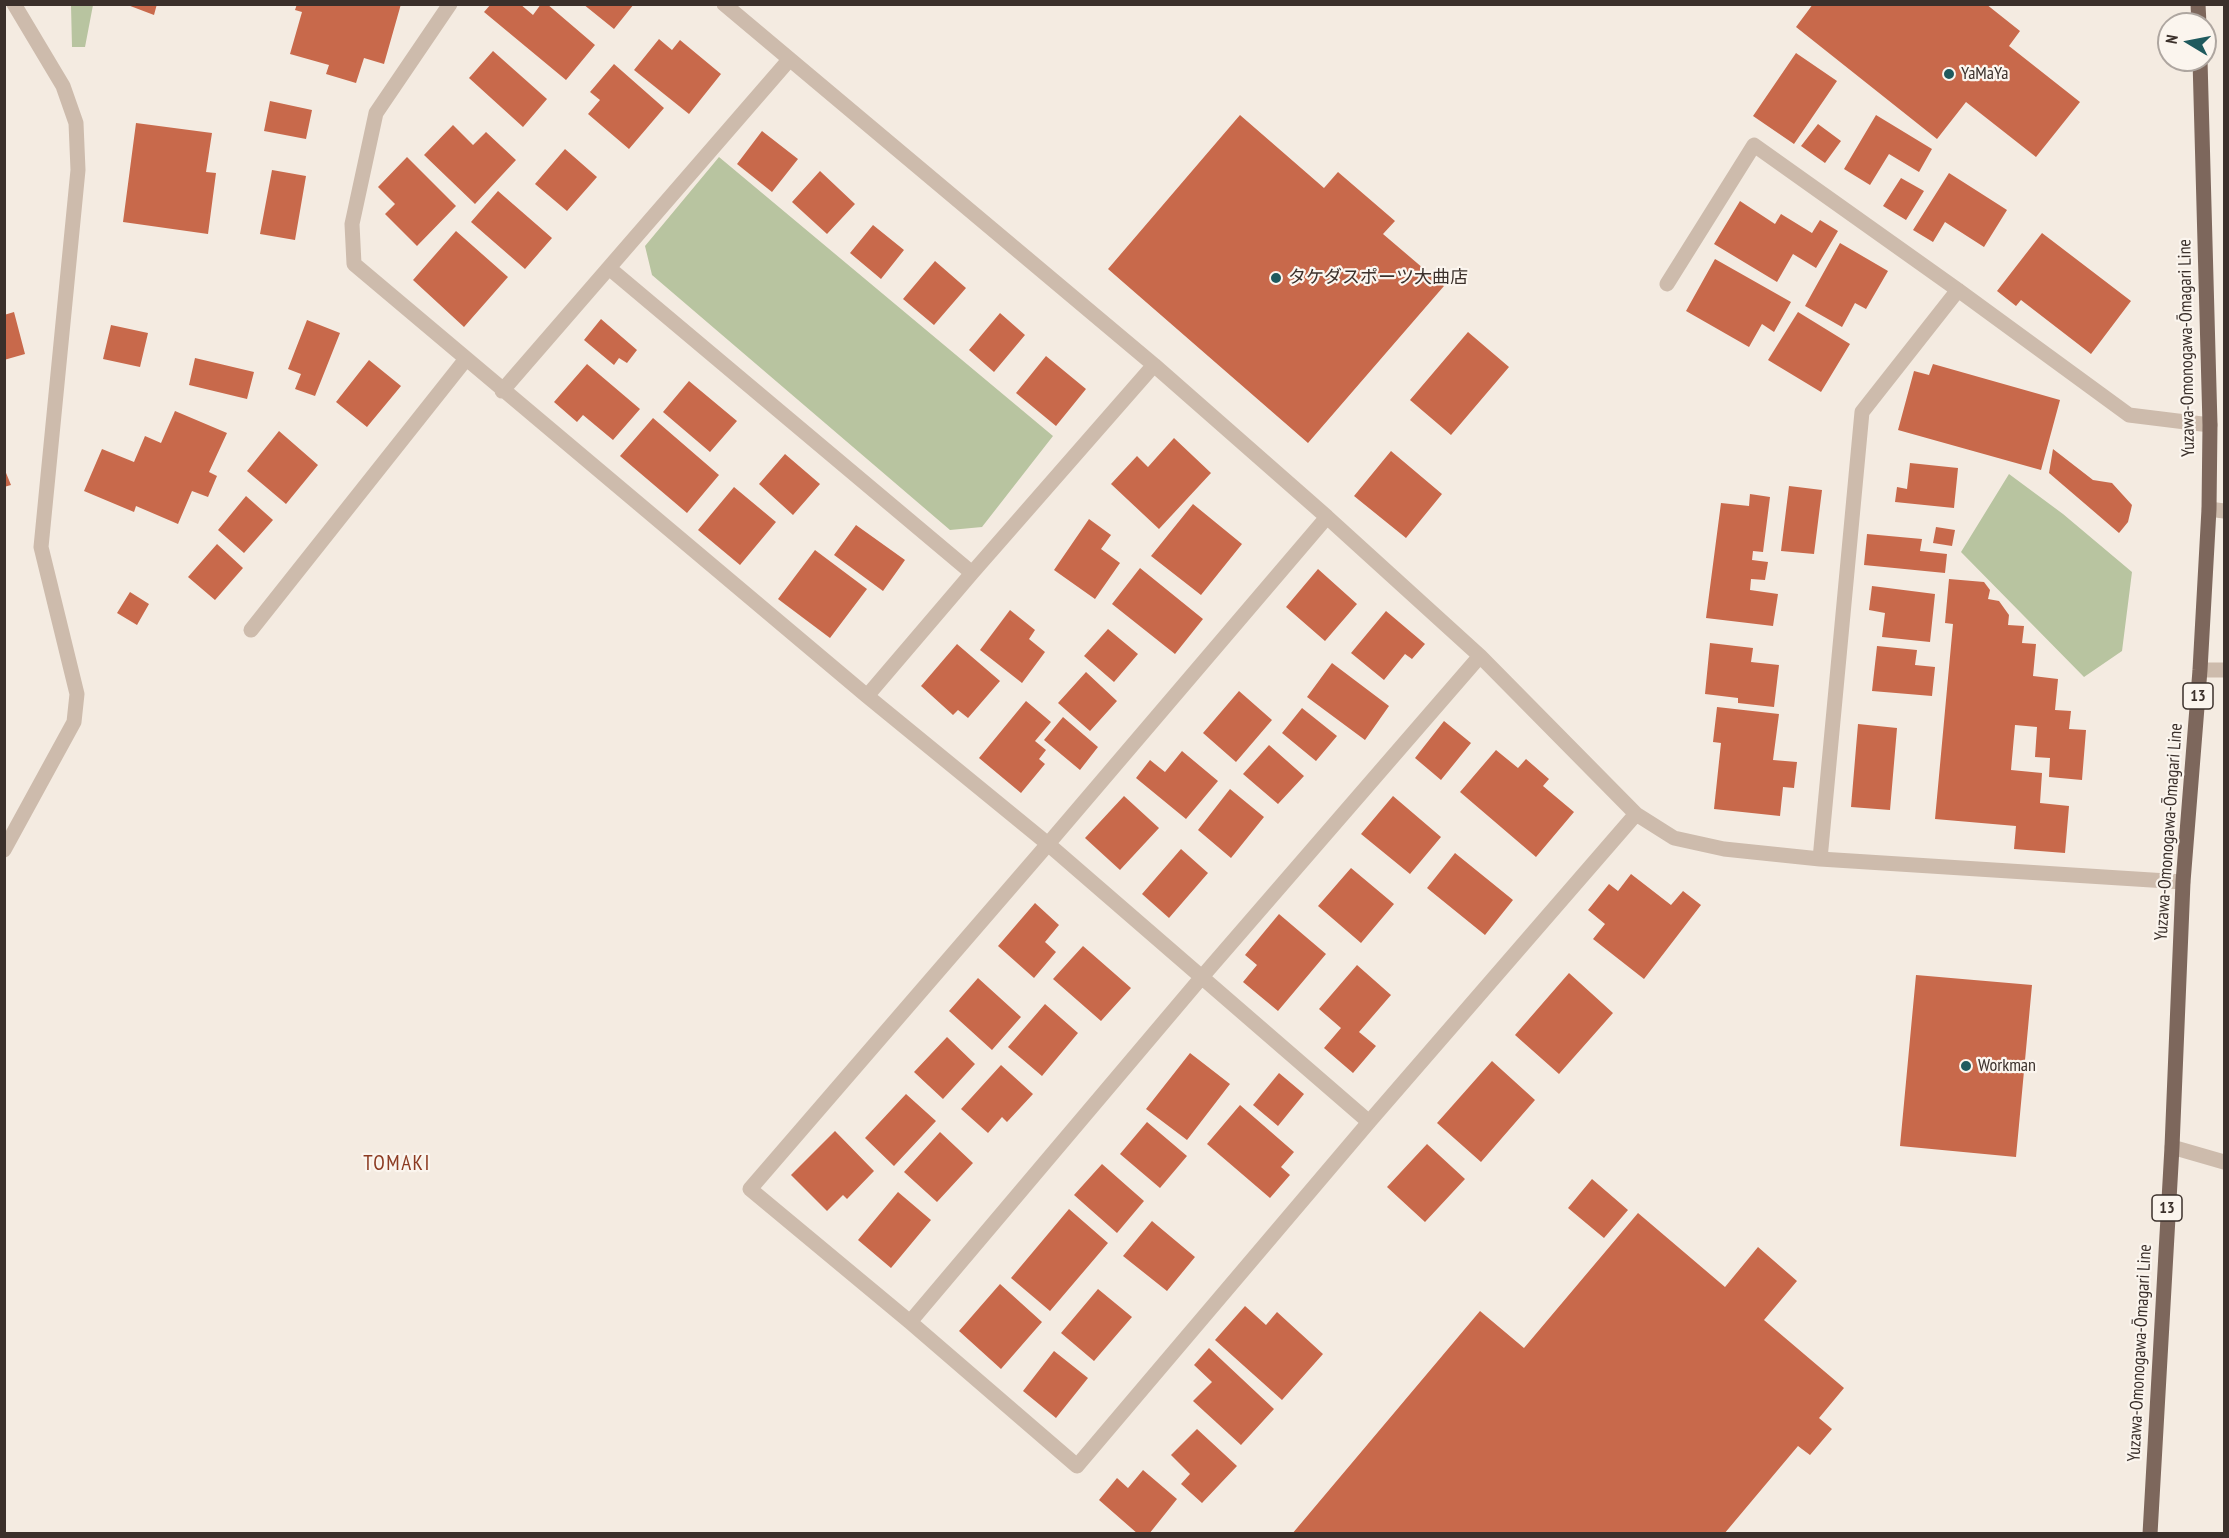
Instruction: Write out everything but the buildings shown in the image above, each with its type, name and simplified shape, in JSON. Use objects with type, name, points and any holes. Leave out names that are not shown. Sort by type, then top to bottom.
[{"type":"main road","name":"Yuzawa-Omonogawa-Ōmagari Line","points":[[2150,1533],[2172,1147],[2183,882],[2200,670],[2209,509],[2210,424],[2200,72]]},
{"type":"street","points":[[4,850],[74,722],[77,694],[41,547],[78,170],[76,123],[63,86],[14,4]]},
{"type":"street","points":[[450,4],[376,113],[352,224],[354,264],[502,391],[1048,844],[1370,1122]]},
{"type":"street","points":[[724,4],[1154,365],[1327,517],[1480,656],[1636,814],[1674,838],[1724,849],[1820,860],[2183,882]]},
{"type":"street","points":[[502,391],[789,60]]},
{"type":"street","points":[[1667,284],[1754,146],[1958,290],[2129,416],[2210,424]]},
{"type":"street","points":[[609,268],[972,573]]},
{"type":"street","points":[[1820,860],[1862,412],[1958,290]]},
{"type":"street","points":[[251,630],[466,359]]},
{"type":"street","points":[[867,696],[1154,365]]},
{"type":"street","points":[[2209,509],[2224,511]]},
{"type":"street","points":[[1327,517],[750,1189],[910,1322],[1077,1466],[1636,814]]},
{"type":"street","points":[[910,1322],[1201,978],[1480,656]]},
{"type":"street","points":[[2200,670],[2224,670]]},
{"type":"street","points":[[2172,1147],[2224,1162]]},
{"type":"green space","points":[[71,5],[93,5],[85,47],[72,47]]},
{"type":"green space","points":[[719,157],[1053,436],[982,527],[950,530],[652,275],[645,246]]},
{"type":"green space","points":[[2009,474],[2063,514],[2132,572],[2122,651],[2084,677],[1961,552]]},
{"type":"place","name":"YaMaYa","points":[[1949,74]]},
{"type":"place","name":"タケダスポーツ大曲店","points":[[1276,278]]},
{"type":"place","name":"Workman","points":[[1966,1066]]},
{"type":"district","name":"TOMAKI","points":[[397,1164]]}]
